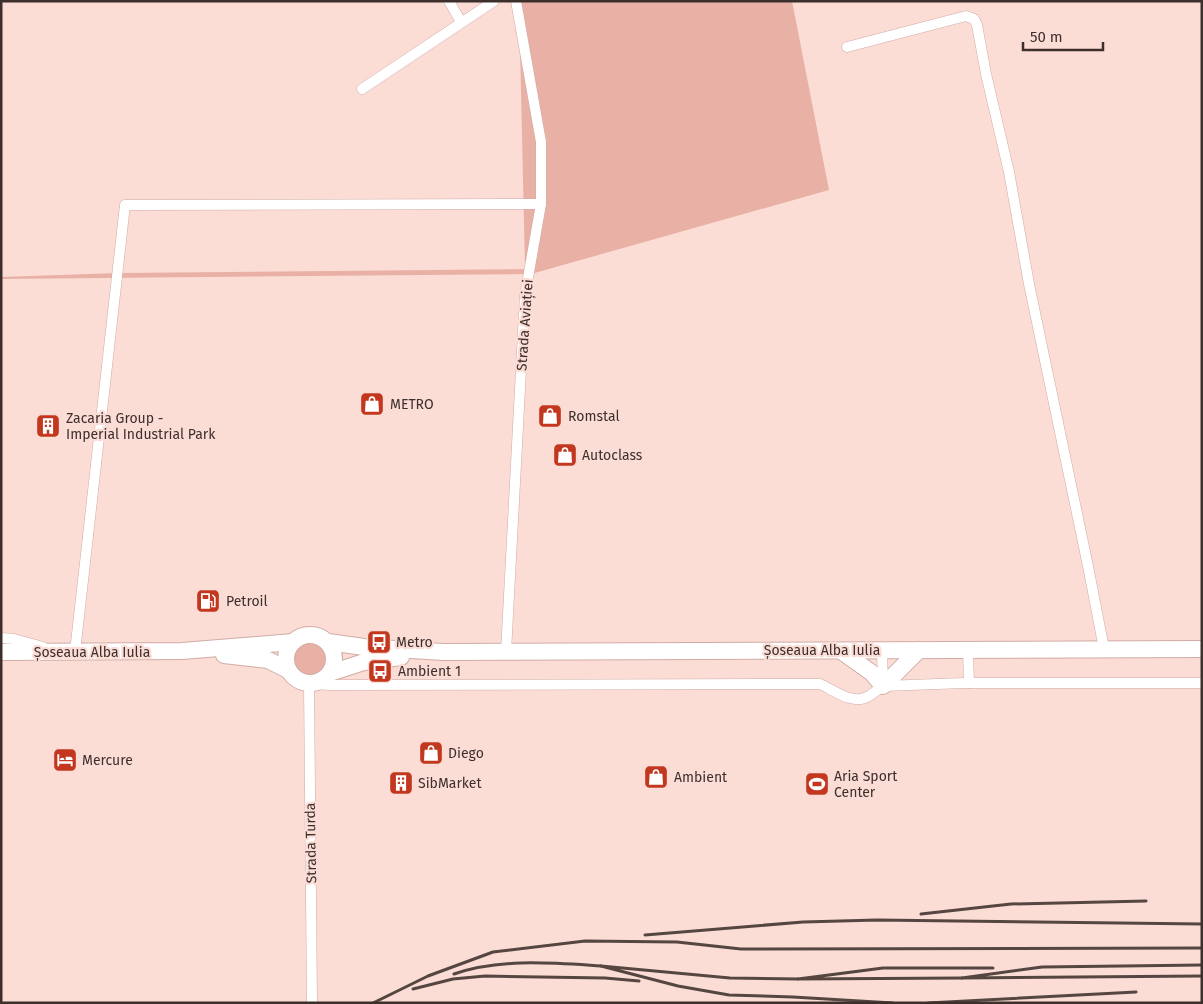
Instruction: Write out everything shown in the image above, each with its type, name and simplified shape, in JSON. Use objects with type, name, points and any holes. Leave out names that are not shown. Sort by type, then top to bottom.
[{"type":"main road","points":[[308,635],[319,636],[328,642],[335,657],[334,678],[311,684],[296,680],[288,670],[286,655],[293,642],[302,636],[308,635]]},
{"type":"main road","name":"Șoseaua Alba Iulia","points":[[1,652],[182,651],[293,642]]},
{"type":"main road","name":"Șoseaua Alba Iulia","points":[[328,642],[364,647],[443,652],[1202,649]]},
{"type":"main road","points":[[842,651],[872,673],[883,686],[919,650]]},
{"type":"main road","name":"Șoseaua Alba Iulia","points":[[182,651],[262,659],[276,663],[288,670]]},
{"type":"main road","name":"Șoseaua Alba Iulia","points":[[334,678],[364,662],[443,652]]},
{"type":"street","points":[[449,1],[461,22]]},
{"type":"street","points":[[362,89],[494,1]]},
{"type":"street","name":"Strada Aviației","points":[[506,652],[525,295],[541,204],[541,142],[516,1]]},
{"type":"street","points":[[847,46],[966,16],[974,19],[977,25],[986,74],[1009,172],[1029,284],[1104,649]]},
{"type":"street","points":[[1,638],[14,639],[69,652],[125,205],[541,204]]},
{"type":"street","points":[[882,650],[883,686]]},
{"type":"street","points":[[968,650],[968,683]]},
{"type":"street","points":[[334,678],[820,684],[846,698],[856,699],[868,697],[883,686],[968,683],[1202,683]]},
{"type":"street","name":"Strada Turda","points":[[311,684],[312,1003]]},
{"type":"shaded area","points":[[519,1],[792,1],[829,190],[531,274],[1,279],[1,277],[118,273],[525,269]]},
{"type":"shaded area","points":[[310,640],[324,645],[329,659],[324,673],[310,678],[296,673],[291,659],[296,645]]},
{"type":"railway","points":[[921,914],[1011,904],[1146,901]]},
{"type":"railway","points":[[645,935],[803,922],[877,920],[1202,924]]},
{"type":"railway","points":[[373,1003],[428,976],[493,952],[585,941],[677,942],[741,949],[1202,948]]},
{"type":"railway","points":[[454,974],[472,969],[508,964],[546,963],[601,966]]},
{"type":"railway","points":[[1202,965],[1042,967],[962,978],[1202,976]]},
{"type":"railway","points":[[798,979],[730,978],[601,966],[678,986],[729,995],[893,1003]]},
{"type":"railway","points":[[962,978],[798,979],[883,968],[993,968]]},
{"type":"railway","points":[[413,989],[453,979],[485,976],[605,978],[639,981]]},
{"type":"railway","points":[[928,1003],[1136,992]]},
{"type":"place","name":"METRO","points":[[372,404]]},
{"type":"place","name":"Romstal","points":[[550,416]]},
{"type":"place","name":"Zacaria Group - Imperial Industrial Park","points":[[48,426]]},
{"type":"place","name":"Autoclass","points":[[565,455]]},
{"type":"place","name":"Petroil","points":[[208,601]]},
{"type":"place","name":"Metro","points":[[379,642]]},
{"type":"place","name":"Ambient 1","points":[[380,671]]},
{"type":"place","name":"Diego","points":[[431,753]]},
{"type":"place","name":"Mercure","points":[[65,760]]},
{"type":"place","name":"Ambient","points":[[656,777]]},
{"type":"place","name":"SibMarket","points":[[401,783]]},
{"type":"place","name":"Aria Sport Center","points":[[817,784]]}]
